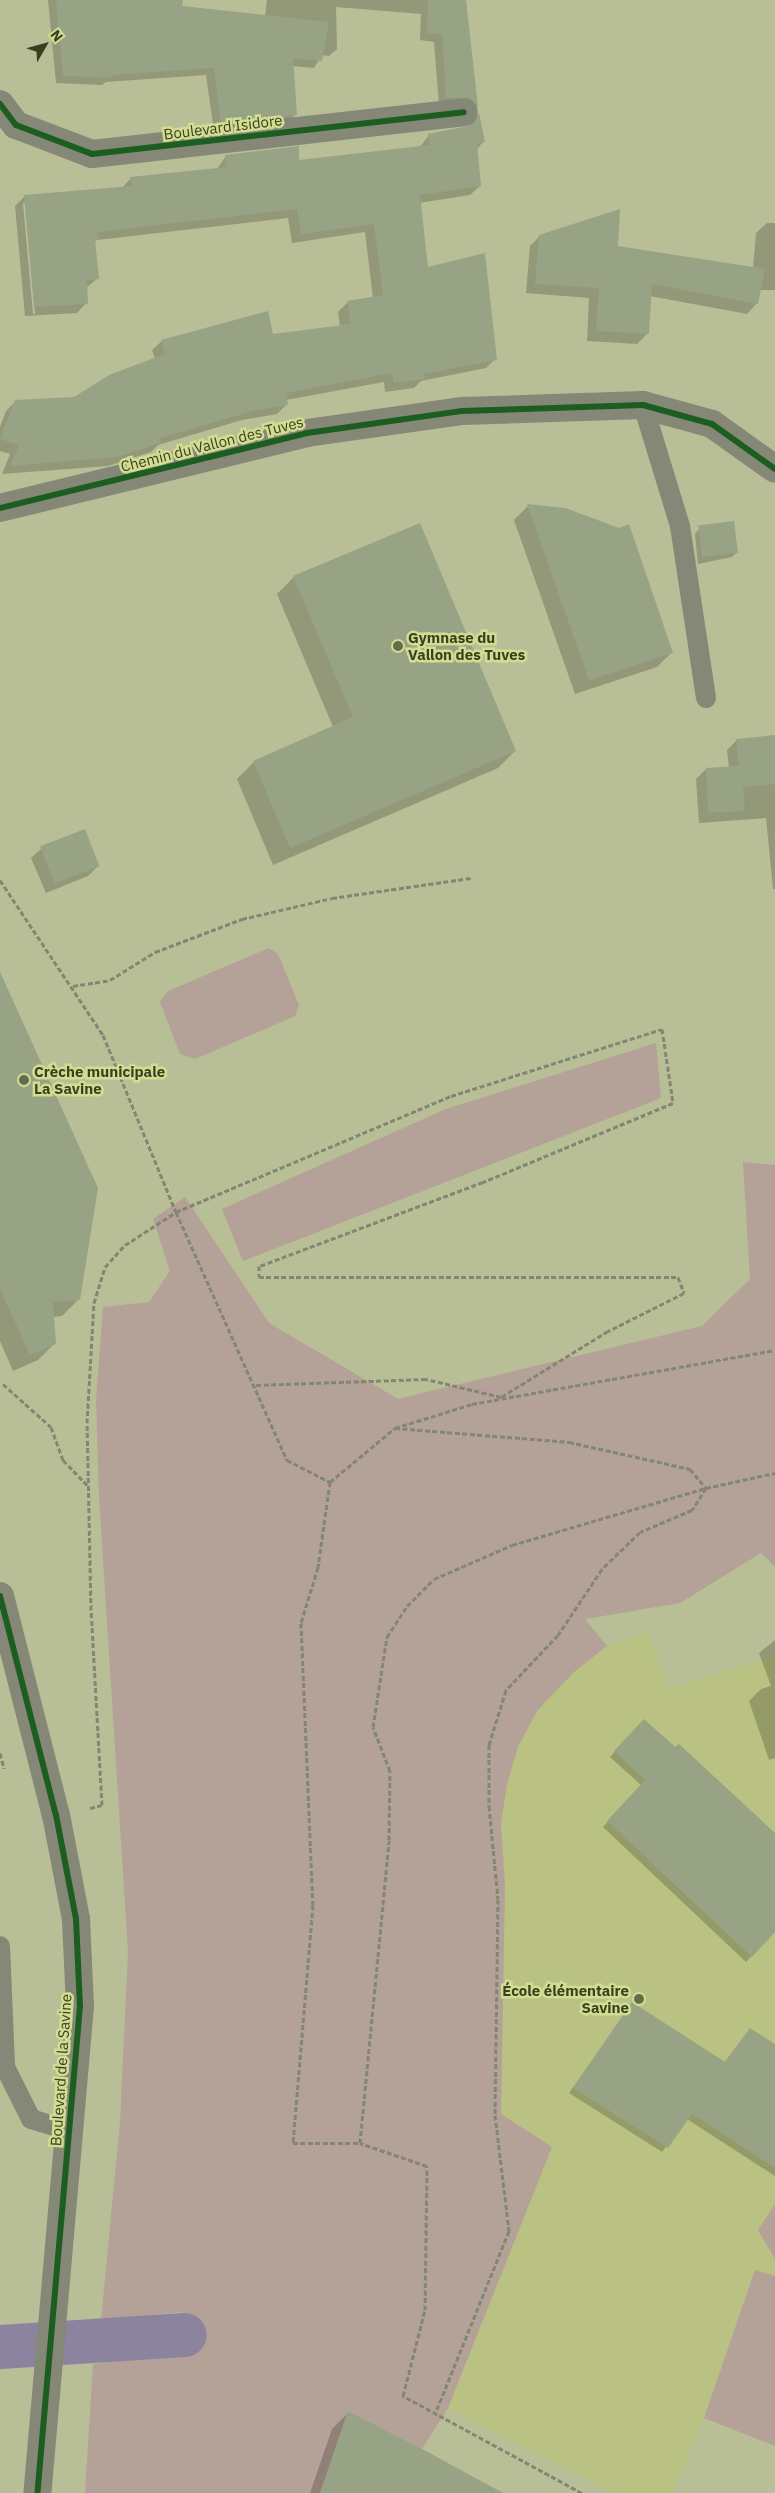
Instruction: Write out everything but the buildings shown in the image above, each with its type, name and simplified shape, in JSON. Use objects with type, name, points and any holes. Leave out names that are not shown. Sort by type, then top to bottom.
[{"type":"street","name":"Boulevard Isidore","points":[[0,104],[16,125],[92,154],[464,112]]},
{"type":"street","name":"Chemin du Vallon des Tuves","points":[[0,508],[307,433],[462,411],[643,405],[712,424],[775,469]]},
{"type":"street","name":"Boulevard de la Savine","points":[[0,1596],[56,1815],[76,1919],[79,1987],[70,2131],[37,2493]]},
{"type":"lane","points":[[643,405],[680,526],[706,698]]},
{"type":"lane","points":[[0,1946],[5,2067],[31,2119],[70,2131]]},
{"type":"path","points":[[73,986],[110,980],[155,952],[242,919],[332,898],[470,878]]},
{"type":"path","points":[[0,880],[73,986],[103,1035],[176,1212],[287,1460],[330,1482]]},
{"type":"path","points":[[56,1815],[102,1805],[91,1610],[88,1423],[94,1304],[105,1267],[125,1245],[176,1212],[452,1096],[662,1030],[673,1103],[483,1182],[260,1266],[259,1277],[678,1277],[684,1293],[608,1332],[501,1397],[426,1379],[255,1385]]},
{"type":"path","points":[[582,2493],[403,2396],[425,2310],[427,2166],[360,2143],[293,2142],[312,1904],[302,1623],[318,1567],[330,1482],[395,1428],[501,1397],[775,1350]]},
{"type":"path","points":[[3,1384],[50,1428],[64,1460],[89,1487]]},
{"type":"path","points":[[395,1428],[569,1442],[690,1469],[706,1488]]},
{"type":"path","points":[[360,2143],[389,1840],[390,1771],[373,1727],[387,1637],[407,1606],[434,1580],[512,1545],[706,1488],[775,1473]]},
{"type":"path","points":[[435,2414],[509,2230],[495,2115],[498,1899],[489,1806],[489,1745],[506,1690],[558,1635],[602,1569],[640,1532],[692,1510],[706,1488]]},
{"type":"shaded area","points":[[269,948],[278,954],[299,1005],[295,1016],[195,1059],[180,1054],[160,1002],[168,991]]},
{"type":"shaded area","points":[[656,1043],[661,1098],[243,1261],[222,1209],[446,1109]]},
{"type":"shaded area","points":[[743,1162],[775,1165],[775,1567],[761,1553],[680,1603],[585,1619],[607,1646],[574,1672],[537,1711],[518,1747],[507,1784],[501,1824],[505,1884],[501,2114],[552,2147],[448,2408],[422,2449],[348,2411],[320,2493],[85,2493],[93,2364],[186,2352],[183,2312],[101,2320],[120,2122],[128,1952],[99,1496],[96,1399],[103,1307],[149,1302],[170,1271],[153,1219],[185,1197],[269,1323],[398,1399],[702,1326],[750,1279]]},
{"type":"shaded area","name":"École élémentaire Savine","points":[[648,1632],[669,1689],[775,1655],[775,2204],[758,2230],[775,2259],[775,2276],[755,2270],[704,2418],[672,2493],[614,2493],[448,2408],[552,2147],[501,2114],[505,1884],[501,1824],[507,1784],[518,1747],[537,1711],[574,1672],[607,1646]]},
{"type":"shaded area","points":[[775,2204],[775,2259],[758,2230]]},
{"type":"shaded area","points":[[755,2270],[775,2276],[775,2446],[704,2418]]},
{"type":"waterway","points":[[0,2347],[185,2335]]},
{"type":"cycle path","points":[[0,104],[16,125],[92,154],[464,112]]},
{"type":"cycle path","points":[[0,508],[307,433],[462,411],[643,405],[712,424],[775,469]]},
{"type":"cycle path","points":[[0,1596],[56,1815],[76,1919],[80,2006],[37,2493]]},
{"type":"place","name":"Gymnase du Vallon des Tuves","points":[[398,646]]},
{"type":"place","name":"Crèche municipale La Savine","points":[[24,1080]]},
{"type":"place","name":"École élémentaire Savine","points":[[639,1999]]}]
